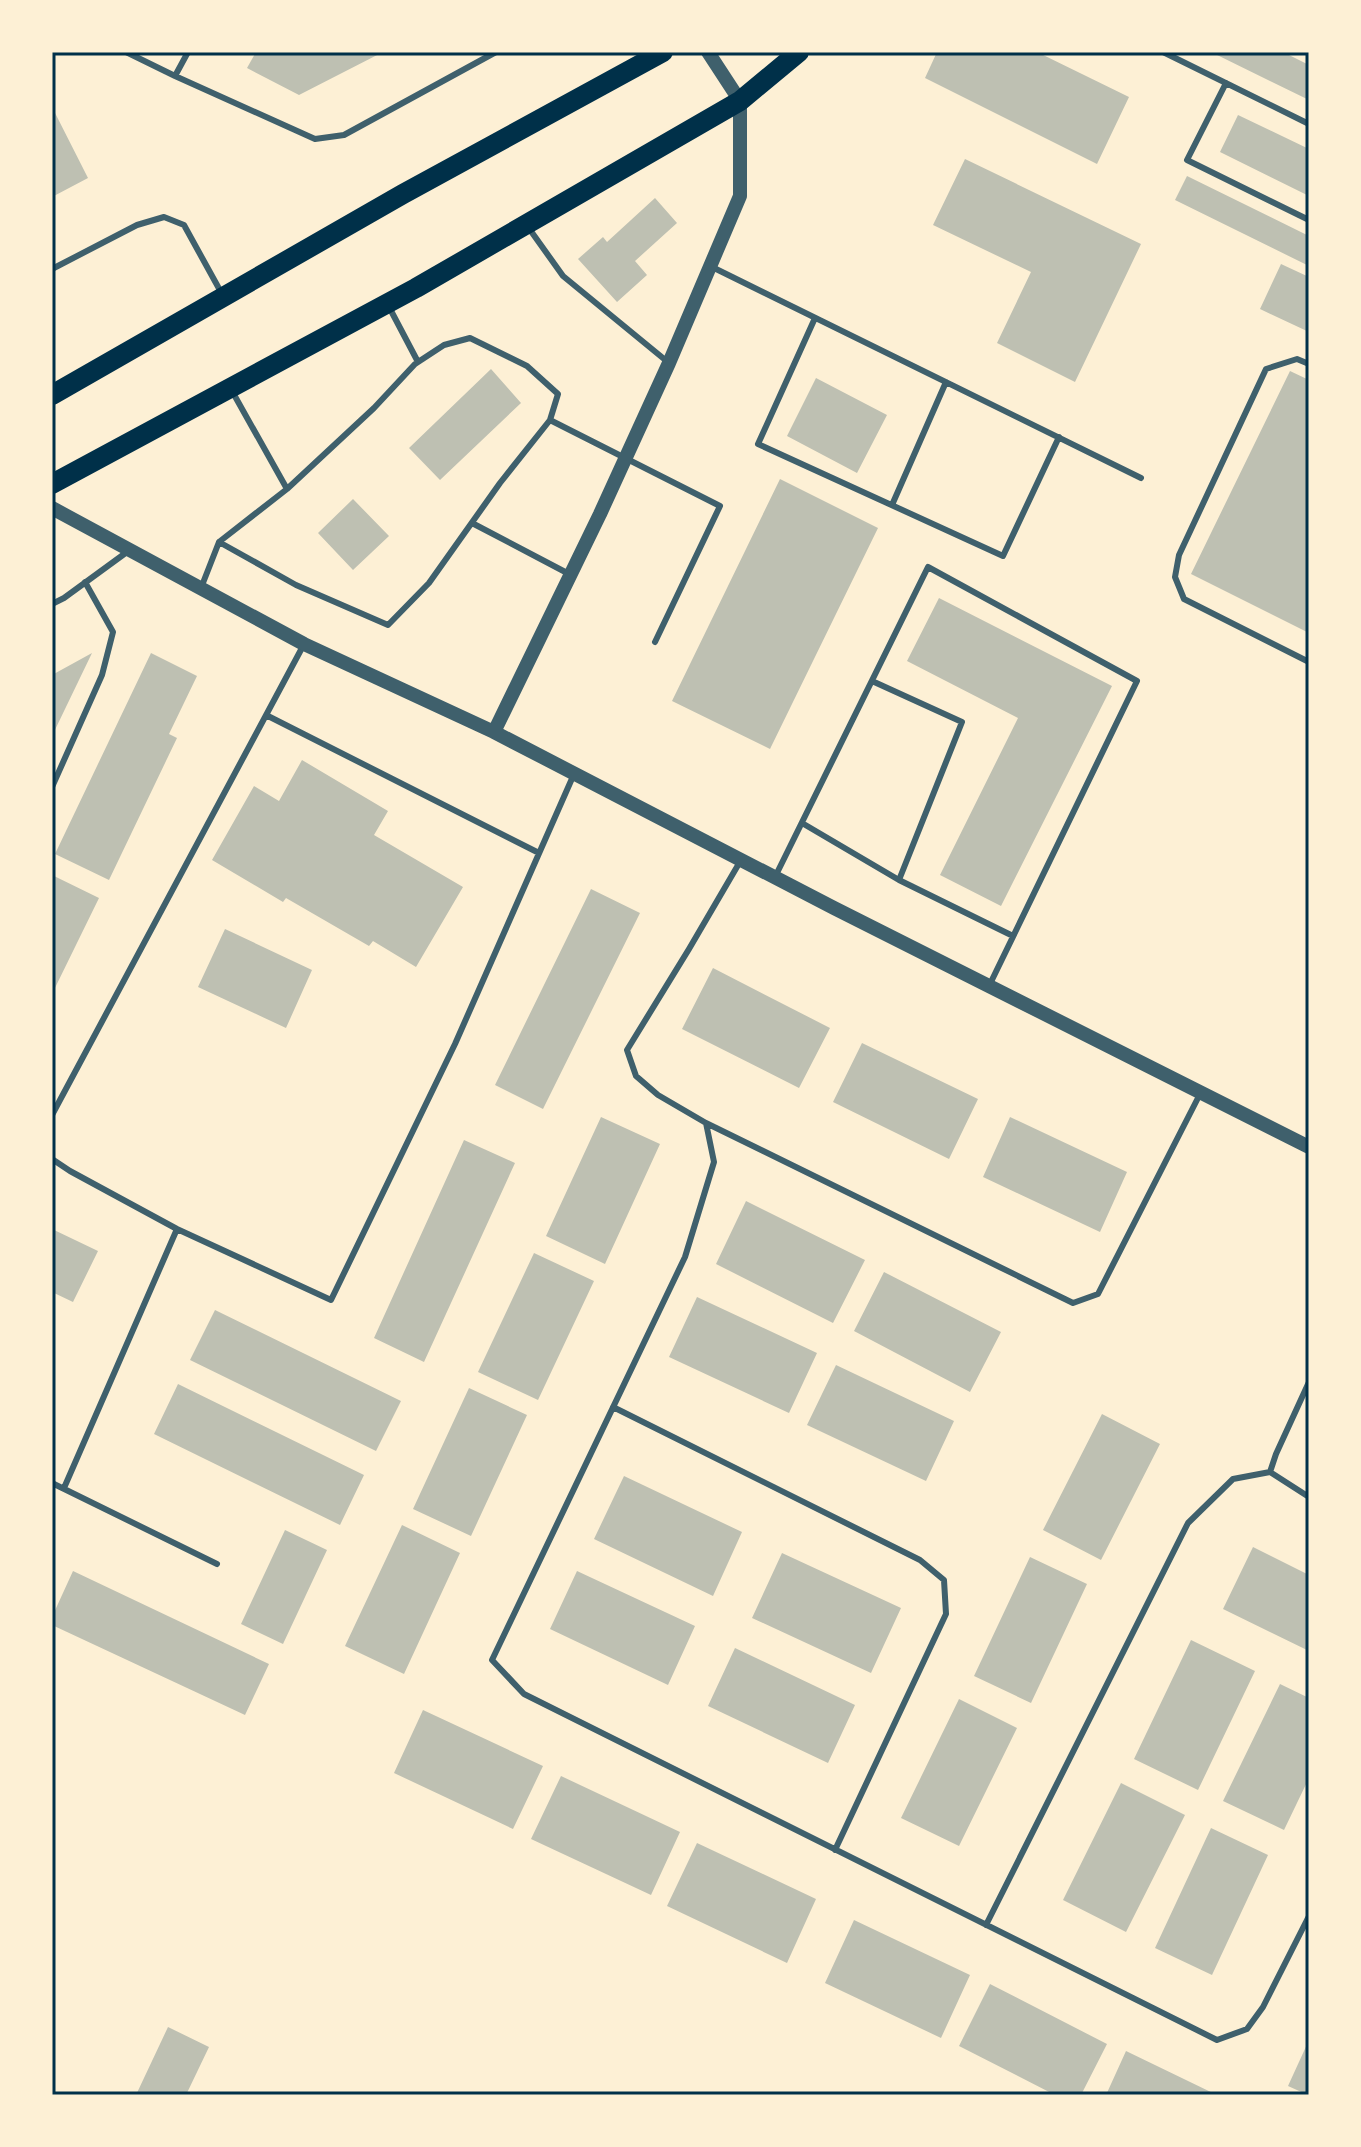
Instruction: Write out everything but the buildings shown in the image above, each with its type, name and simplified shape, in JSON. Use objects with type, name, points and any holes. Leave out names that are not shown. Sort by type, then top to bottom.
[{"type":"main road","points":[[52,395],[403,194],[663,52]]},
{"type":"main road","points":[[52,484],[387,303],[740,101],[799,52]]},
{"type":"street","points":[[494,732],[625,459],[740,196],[740,101],[708,52]]},
{"type":"street","points":[[52,508],[304,644],[494,732],[1309,1147]]},
{"type":"lane","points":[[126,52],[315,139],[344,135],[496,52]]},
{"type":"lane","points":[[175,76],[188,52]]},
{"type":"lane","points":[[1163,52],[1309,124]]},
{"type":"lane","points":[[1226,83],[1187,160],[1309,220]]},
{"type":"lane","points":[[52,269],[137,225],[164,217],[184,225],[223,297]]},
{"type":"lane","points":[[526,224],[563,276],[669,363]]},
{"type":"lane","points":[[710,266],[1141,478]]},
{"type":"lane","points":[[387,303],[418,362]]},
{"type":"lane","points":[[815,318],[758,444],[1003,556],[1059,437]]},
{"type":"lane","points":[[201,588],[219,542],[287,489],[374,408],[418,362],[444,345],[470,338],[527,366],[558,394],[550,420],[429,583],[388,625],[296,585],[219,542]]},
{"type":"lane","points":[[1309,364],[1297,359],[1266,369],[1179,555],[1175,577],[1184,599],[1309,662]]},
{"type":"lane","points":[[892,505],[946,382]]},
{"type":"lane","points":[[230,388],[287,489]]},
{"type":"lane","points":[[550,420],[720,506],[655,642]]},
{"type":"lane","points":[[472,523],[571,575]]},
{"type":"lane","points":[[52,604],[130,550]]},
{"type":"lane","points":[[775,877],[928,567],[1137,681],[989,986]]},
{"type":"lane","points":[[52,787],[102,675],[113,632],[85,582]]},
{"type":"lane","points":[[52,1115],[304,644]]},
{"type":"lane","points":[[872,681],[962,722],[899,880]]},
{"type":"lane","points":[[266,715],[539,853]]},
{"type":"lane","points":[[52,1159],[177,1229],[331,1300],[455,1044],[574,774]]},
{"type":"lane","points":[[802,823],[899,880],[1013,936]]},
{"type":"lane","points":[[741,860],[627,1050],[636,1076],[658,1095],[706,1123],[1073,1303],[1098,1294],[1201,1092]]},
{"type":"lane","points":[[706,1123],[714,1162],[685,1257],[492,1660],[524,1694],[1217,2040],[1247,2029],[1263,2007],[1309,1916]]},
{"type":"lane","points":[[64,1488],[177,1229]]},
{"type":"lane","points":[[1270,1472],[1309,1382]]},
{"type":"lane","points":[[613,1407],[920,1560],[944,1580],[946,1614],[835,1850]]},
{"type":"lane","points":[[986,1925],[1188,1523],[1233,1479],[1270,1472],[1309,1497]]},
{"type":"lane","points":[[52,1483],[217,1564]]}]
